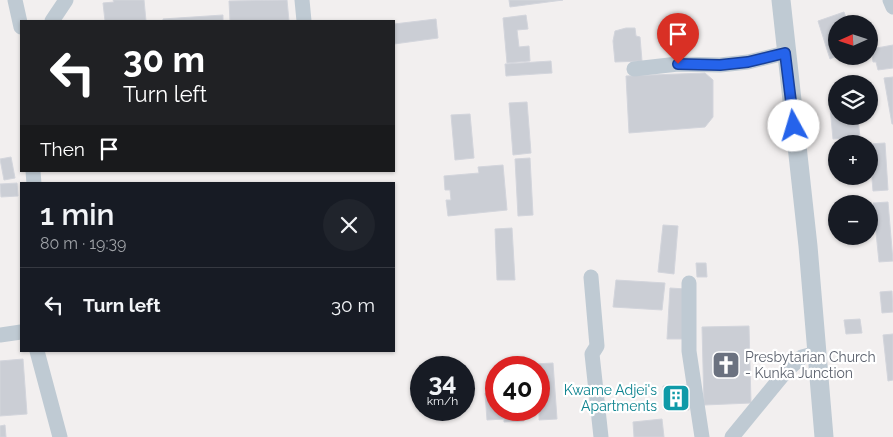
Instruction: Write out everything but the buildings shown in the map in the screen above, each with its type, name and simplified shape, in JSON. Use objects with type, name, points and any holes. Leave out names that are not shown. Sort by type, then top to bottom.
[{"type":"street","points":[[15,0],[20,23]]},
{"type":"street","points":[[53,20],[66,0]]},
{"type":"street","points":[[302,0],[304,20]]},
{"type":"street","points":[[781,0],[785,53],[806,237],[824,437]]},
{"type":"street","points":[[890,0],[893,7]]},
{"type":"street","points":[[634,69],[678,64],[720,65],[748,62],[785,53]]},
{"type":"street","points":[[591,277],[597,346],[592,354],[601,437]]},
{"type":"street","points":[[690,283],[689,351],[702,437]]},
{"type":"street","points":[[0,335],[20,332]]},
{"type":"street","points":[[37,352],[60,437]]},
{"type":"street","points":[[732,437],[791,366],[802,357],[817,353]]},
{"type":"place","name":"Presbytarian Church - Kunka Junction","points":[[726,365]]},
{"type":"place","name":"Kwame Adjei's Apartments","points":[[676,398]]},
{"type":"route","points":[[678,64],[720,65],[748,62],[785,53],[794,126]]}]
